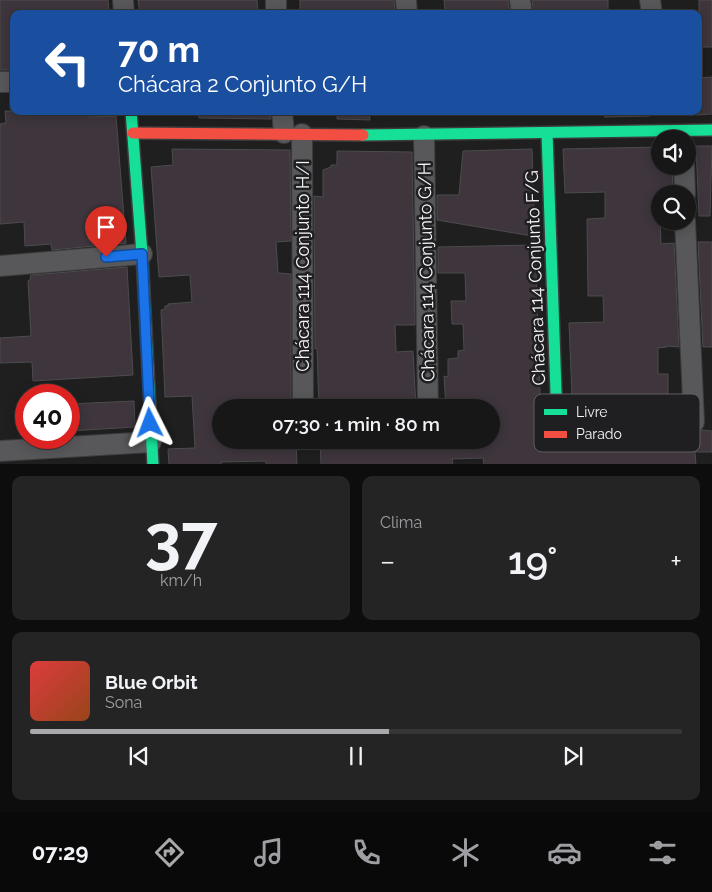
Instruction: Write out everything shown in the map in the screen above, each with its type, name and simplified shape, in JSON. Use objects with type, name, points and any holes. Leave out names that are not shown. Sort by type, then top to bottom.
[{"type":"street","points":[[131,115],[142,254],[153,464]]},
{"type":"street","name":"Chácara 114 Conjunto H/I","points":[[284,115],[293,134],[303,398]]},
{"type":"street","points":[[696,132],[712,130]]},
{"type":"street","points":[[133,133],[424,136],[651,134]]},
{"type":"street","name":"Chácara 114 Conjunto F/G","points":[[547,134],[556,394]]},
{"type":"street","name":"Chácara 114 Conjunto G/H","points":[[424,136],[428,399]]},
{"type":"street","points":[[685,230],[693,394]]},
{"type":"street","points":[[0,266],[142,254]]},
{"type":"street","points":[[0,451],[152,442]]},
{"type":"building","points":[[0,0],[108,0],[109,10],[10,10],[10,70],[0,70]]},
{"type":"building","points":[[138,0],[257,0],[258,10],[139,10]]},
{"type":"building","points":[[300,0],[394,0],[395,10],[300,10]]},
{"type":"building","points":[[444,0],[508,0],[509,10],[445,10]]},
{"type":"building","points":[[532,0],[608,0],[608,10],[533,10]]},
{"type":"building","points":[[699,0],[712,0],[712,47],[702,47],[702,10],[699,10]]},
{"type":"building","points":[[712,77],[712,114],[702,115],[702,78]]},
{"type":"building","points":[[5,111],[10,111],[10,115],[116,116],[126,243],[52,250],[51,244],[25,246],[24,222],[0,224],[0,124],[6,123]]},
{"type":"building","points":[[199,115],[270,115],[271,119],[199,118]]},
{"type":"building","points":[[337,115],[369,115],[370,120],[337,119]]},
{"type":"building","points":[[606,115],[650,116],[604,117]]},
{"type":"building","points":[[696,146],[712,146],[710,216],[699,216]]},
{"type":"building","points":[[651,147],[651,175],[672,175],[673,185],[651,185],[651,230],[660,230],[661,244],[674,243],[679,347],[667,346],[658,348],[658,374],[668,374],[668,394],[572,394],[569,323],[604,322],[603,296],[588,296],[587,219],[605,218],[605,192],[565,193],[563,149]]},
{"type":"building","points":[[172,149],[290,150],[291,241],[276,242],[278,273],[291,274],[291,399],[212,399],[212,449],[296,449],[297,464],[266,464],[266,461],[221,462],[221,464],[169,464],[168,449],[195,448],[192,396],[165,397],[161,310],[165,309],[165,306],[168,306],[168,304],[192,302],[190,275],[159,277],[151,167],[173,165]]},
{"type":"building","points":[[532,149],[540,394],[534,394],[534,452],[695,452],[696,464],[484,464],[483,458],[452,459],[453,464],[321,464],[320,449],[500,449],[500,399],[445,399],[444,376],[448,377],[448,359],[458,358],[458,351],[464,350],[463,324],[452,324],[451,301],[466,301],[465,273],[438,273],[438,247],[531,245],[532,236],[437,220],[437,195],[459,195],[463,151]]},
{"type":"building","points":[[337,151],[412,152],[415,325],[395,325],[396,352],[413,351],[416,399],[319,399],[317,348],[315,349],[314,196],[323,197],[323,170],[331,167],[331,165],[337,165]]},
{"type":"building","points":[[698,242],[712,242],[712,347],[703,347]]},
{"type":"building","points":[[127,267],[133,375],[33,381],[32,362],[0,363],[0,338],[31,336],[28,281],[31,275]]},
{"type":"building","points":[[134,401],[135,427],[80,430],[80,403]]},
{"type":"building","points":[[700,431],[712,431],[712,452],[700,452]]},
{"type":"traffic: fast","points":[[131,115],[142,254],[153,464]]},
{"type":"traffic: fast","points":[[363,135],[712,130]]},
{"type":"traffic: fast","points":[[547,133],[556,394]]},
{"type":"traffic: jam","points":[[133,133],[363,135]]},
{"type":"route","points":[[106,257],[142,254],[150,423]]}]
